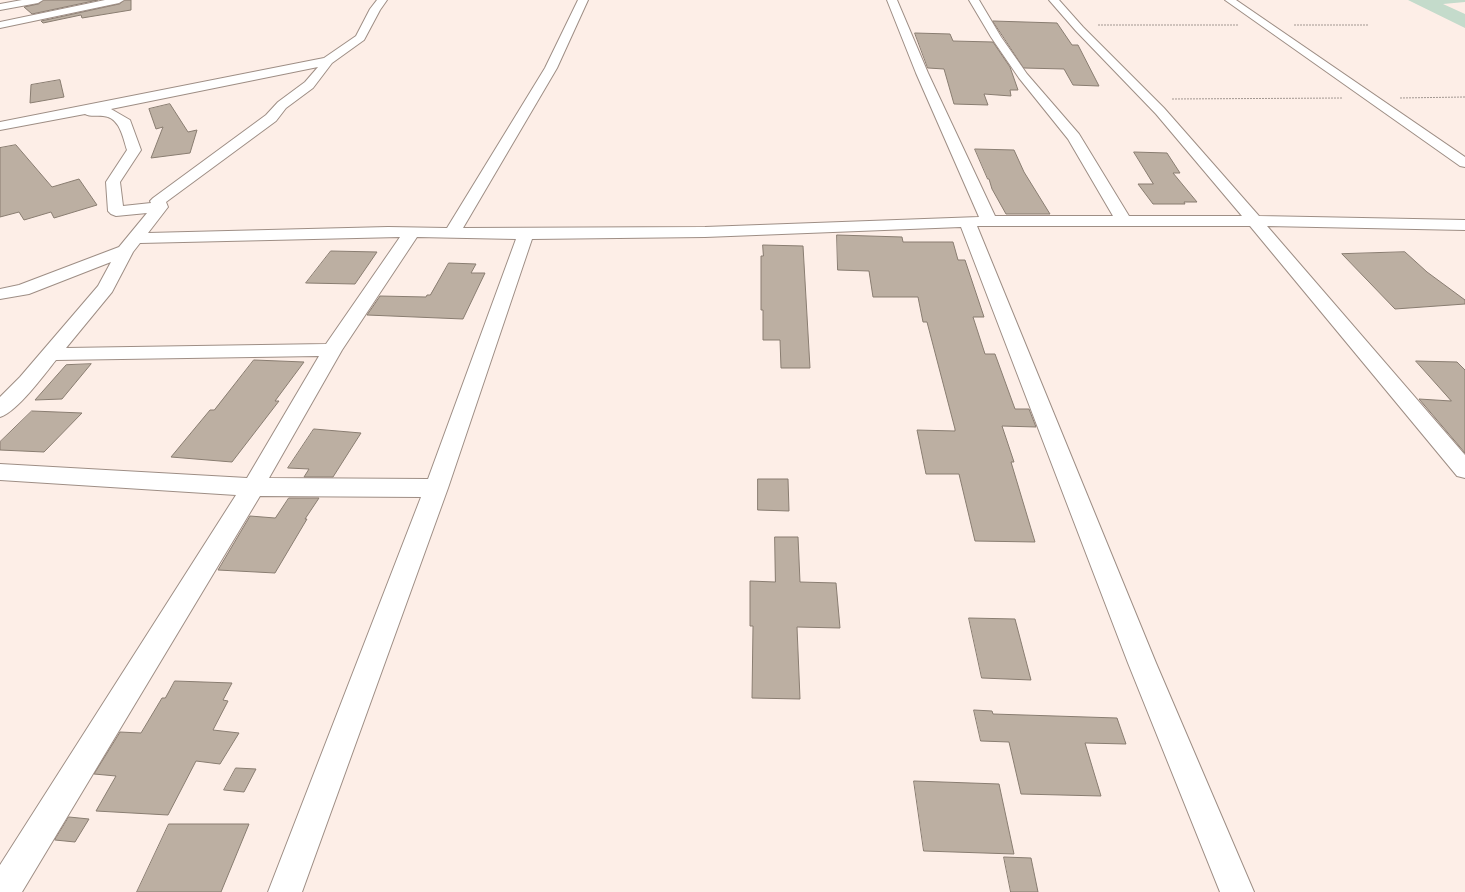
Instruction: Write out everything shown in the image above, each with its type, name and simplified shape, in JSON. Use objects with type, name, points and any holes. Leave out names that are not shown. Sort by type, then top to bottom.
[{"type":"street","points":[[0,8],[38,0]]},
{"type":"street","points":[[0,25],[119,0]]},
{"type":"street","points":[[160,207],[158,201],[271,118],[282,105],[309,85],[328,61],[360,38],[375,9],[382,0]]},
{"type":"street","points":[[452,233],[551,68],[583,0]]},
{"type":"street","points":[[892,0],[922,73],[978,221],[1142,663],[1236,892]]},
{"type":"street","points":[[974,0],[996,37],[1023,76],[1074,137],[1124,221]]},
{"type":"street","points":[[1054,0],[1074,25],[1150,100],[1256,222],[1465,470]]},
{"type":"street","points":[[1230,0],[1465,163]]},
{"type":"street","points":[[0,126],[80,112],[120,102],[328,61]]},
{"type":"street","points":[[80,112],[109,112],[124,123],[127,130],[134,150],[113,182],[116,211],[160,207]]},
{"type":"street","points":[[0,410],[51,354],[106,288],[130,245],[160,207]]},
{"type":"street","points":[[0,299],[130,245],[412,232],[526,234],[705,232],[978,221],[1256,222],[1465,225]]},
{"type":"street","points":[[3,892],[253,487],[332,350],[412,232]]},
{"type":"street","points":[[285,892],[436,488],[526,234]]},
{"type":"street","points":[[0,294],[23,290]]},
{"type":"street","points":[[51,354],[332,350]]},
{"type":"street","points":[[0,472],[253,487],[436,488]]},
{"type":"path","points":[[1074,25],[1369,25]]},
{"type":"path","points":[[1150,100],[1465,97]]},
{"type":"green space","points":[[1408,0],[1465,0],[1465,2],[1443,4],[1465,14],[1465,28]]},
{"type":"building","points":[[44,0],[98,0],[32,14],[24,7],[38,4]]},
{"type":"building","points":[[125,0],[131,0],[131,10],[82,18],[81,15],[43,23],[41,21],[119,4]]},
{"type":"building","points":[[993,21],[1057,23],[1072,45],[1078,45],[1099,86],[1073,85],[1064,69],[1024,68]]},
{"type":"building","points":[[915,33],[950,34],[953,41],[993,42],[1010,67],[1018,90],[1010,90],[1011,96],[984,94],[988,105],[954,104],[944,69],[928,68]]},
{"type":"building","points":[[60,80],[64,97],[30,103],[31,85]]},
{"type":"building","points":[[170,104],[188,132],[197,130],[190,153],[151,158],[163,127],[156,129],[149,109]]},
{"type":"building","points":[[16,145],[52,187],[79,179],[97,205],[54,218],[51,212],[24,220],[19,212],[0,217],[0,148]]},
{"type":"building","points":[[975,149],[1014,150],[1024,172],[1050,214],[1006,214],[992,189]]},
{"type":"building","points":[[1134,152],[1167,153],[1180,173],[1173,173],[1197,202],[1184,202],[1185,204],[1153,204],[1138,184],[1153,184]]},
{"type":"building","points":[[837,235],[902,237],[903,242],[953,242],[958,260],[965,260],[984,317],[973,317],[985,354],[995,354],[1015,409],[1029,409],[1036,427],[1002,426],[1014,462],[1011,462],[1035,542],[975,541],[959,474],[926,474],[917,430],[955,431],[955,429],[927,322],[923,322],[918,297],[873,297],[869,271],[838,270]]},
{"type":"building","points":[[763,245],[803,246],[810,368],[781,368],[780,340],[763,340],[763,310],[761,310],[761,256],[763,256]]},
{"type":"building","points":[[331,251],[377,252],[355,284],[306,283]]},
{"type":"building","points":[[1405,252],[1427,272],[1465,300],[1465,304],[1395,309],[1342,254]]},
{"type":"building","points":[[449,263],[476,264],[471,273],[485,273],[463,319],[367,315],[380,296],[426,297],[427,295],[430,295]]},
{"type":"building","points":[[254,360],[304,362],[275,401],[279,401],[232,462],[171,457],[210,410],[214,410]]},
{"type":"building","points":[[1416,361],[1457,362],[1465,370],[1465,453],[1419,399],[1451,401]]},
{"type":"building","points":[[91,364],[62,399],[35,400],[66,365]]},
{"type":"building","points":[[32,411],[82,413],[44,452],[0,450],[0,442]]},
{"type":"building","points":[[314,429],[361,433],[333,477],[304,477],[309,469],[288,468]]},
{"type":"building","points":[[758,479],[788,479],[789,511],[758,510]]},
{"type":"building","points":[[289,498],[319,498],[305,519],[307,519],[275,573],[218,570],[250,516],[275,518]]},
{"type":"building","points":[[775,537],[798,537],[800,582],[836,583],[840,628],[797,627],[800,699],[752,698],[753,626],[750,626],[750,581],[775,582]]},
{"type":"building","points":[[969,618],[1015,619],[1031,680],[982,678]]},
{"type":"building","points":[[175,681],[232,683],[223,700],[228,701],[213,730],[239,733],[220,764],[196,761],[168,815],[96,811],[116,776],[94,774],[120,732],[141,733],[162,698],[165,698]]},
{"type":"building","points":[[974,710],[992,711],[993,714],[1117,718],[1126,744],[1085,743],[1101,796],[1021,794],[1009,742],[981,741]]},
{"type":"building","points":[[236,768],[256,769],[244,792],[224,790]]},
{"type":"building","points":[[914,781],[999,784],[1014,854],[924,851]]},
{"type":"building","points":[[69,817],[89,819],[75,842],[55,840]]},
{"type":"building","points":[[169,824],[249,824],[221,892],[137,892]]},
{"type":"building","points":[[1004,857],[1031,858],[1038,892],[1011,892]]}]
